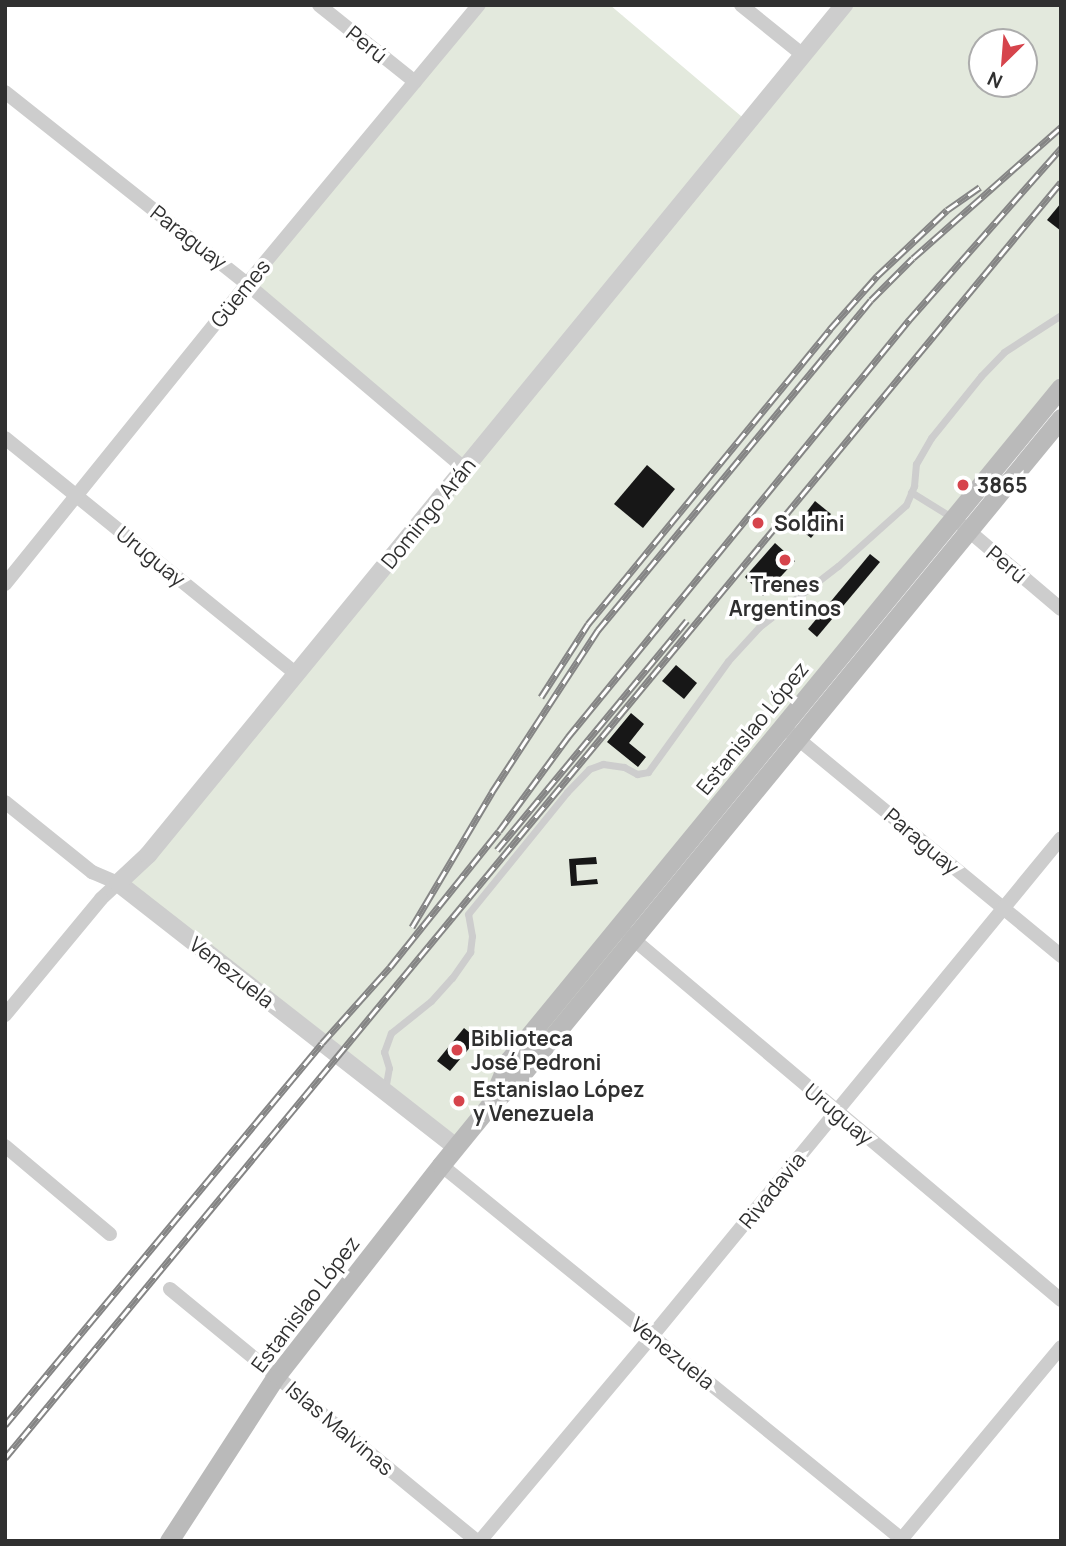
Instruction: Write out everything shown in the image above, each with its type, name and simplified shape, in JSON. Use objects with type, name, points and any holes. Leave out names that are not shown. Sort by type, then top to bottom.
[{"type":"main road","name":"Estanislao López","points":[[169,1541],[277,1375],[441,1165],[490,1105],[517,1080],[626,933],[961,524],[1061,387]]},
{"type":"main road","name":"Estanislao López","points":[[961,524],[1061,418]]},
{"type":"street","name":"Perú","points":[[319,5],[415,82]]},
{"type":"street","name":"Güemes","points":[[5,584],[247,284],[479,5]]},
{"type":"street","points":[[741,5],[803,54]]},
{"type":"street","name":"Domingo Arán","points":[[5,1015],[118,883],[148,855],[844,5]]},
{"type":"street","name":"Paraguay","points":[[5,92],[247,284],[465,469]]},
{"type":"street","name":"Uruguay","points":[[5,438],[296,674]]},
{"type":"street","name":"Perú","points":[[961,524],[1061,610]]},
{"type":"street","name":"Paraguay","points":[[790,732],[1061,956]]},
{"type":"street","name":"Venezuela","points":[[5,803],[92,872],[118,883],[456,1147]]},
{"type":"street","name":"Rivadavia","points":[[479,1541],[652,1336],[1061,838]]},
{"type":"street","name":"Uruguay","points":[[626,933],[1061,1300]]},
{"type":"street","points":[[5,1146],[110,1234]]},
{"type":"street","name":"Venezuela","points":[[441,1165],[902,1540]]},
{"type":"street","name":"Islas Malvinas","points":[[170,1289],[479,1541]]},
{"type":"street","points":[[902,1540],[1061,1347]]},
{"type":"lane","points":[[385,1092],[389,1068],[384,1052],[391,1033],[452,978],[470,952],[472,936],[468,914],[567,792],[589,769],[603,764],[624,766],[637,775],[648,772],[728,661],[744,644],[778,610],[892,520],[906,505],[916,464],[931,438],[981,376],[1004,352],[1061,315]]},
{"type":"lane","points":[[911,492],[961,524]]},
{"type":"shaded area","points":[[479,5],[610,5],[748,122],[844,5],[1061,5],[1061,387],[456,1147],[118,883],[464,469],[247,284]]},
{"type":"building","points":[[1061,203],[1061,231],[1047,220]]},
{"type":"building","points":[[647,465],[675,489],[643,528],[614,504]]},
{"type":"building","points":[[815,501],[831,514],[811,538],[796,526]]},
{"type":"building","points":[[775,543],[795,561],[763,596],[745,577]]},
{"type":"building","points":[[870,554],[880,562],[817,637],[808,629]]},
{"type":"building","points":[[676,665],[697,683],[684,699],[662,681]]},
{"type":"building","points":[[631,713],[644,724],[629,743],[646,757],[638,767],[607,742]]},
{"type":"building","points":[[596,857],[597,864],[576,865],[577,881],[597,879],[598,884],[571,886],[569,859]]},
{"type":"building","name":"Biblioteca José Pedroni","points":[[464,1028],[477,1039],[450,1071],[437,1061]]},
{"type":"railway","points":[[412,927],[492,792],[598,630],[871,300],[913,258],[1061,127]]},
{"type":"railway","points":[[5,1425],[322,1043],[390,967],[499,831],[568,737],[909,320],[1061,148]]},
{"type":"railway","points":[[5,1458],[1061,182]]},
{"type":"railway","points":[[541,697],[588,624],[830,329],[877,276],[947,210],[980,187]]},
{"type":"railway","points":[[497,850],[687,620]]},
{"type":"place","name":"3865","points":[[963,485]]},
{"type":"place","name":"Soldini","points":[[758,523]]},
{"type":"place","name":"Trenes Argentinos","points":[[785,560]]},
{"type":"place","name":"Biblioteca José Pedroni","points":[[457,1050]]},
{"type":"place","name":"Estanislao López y Venezuela","points":[[459,1101]]}]
